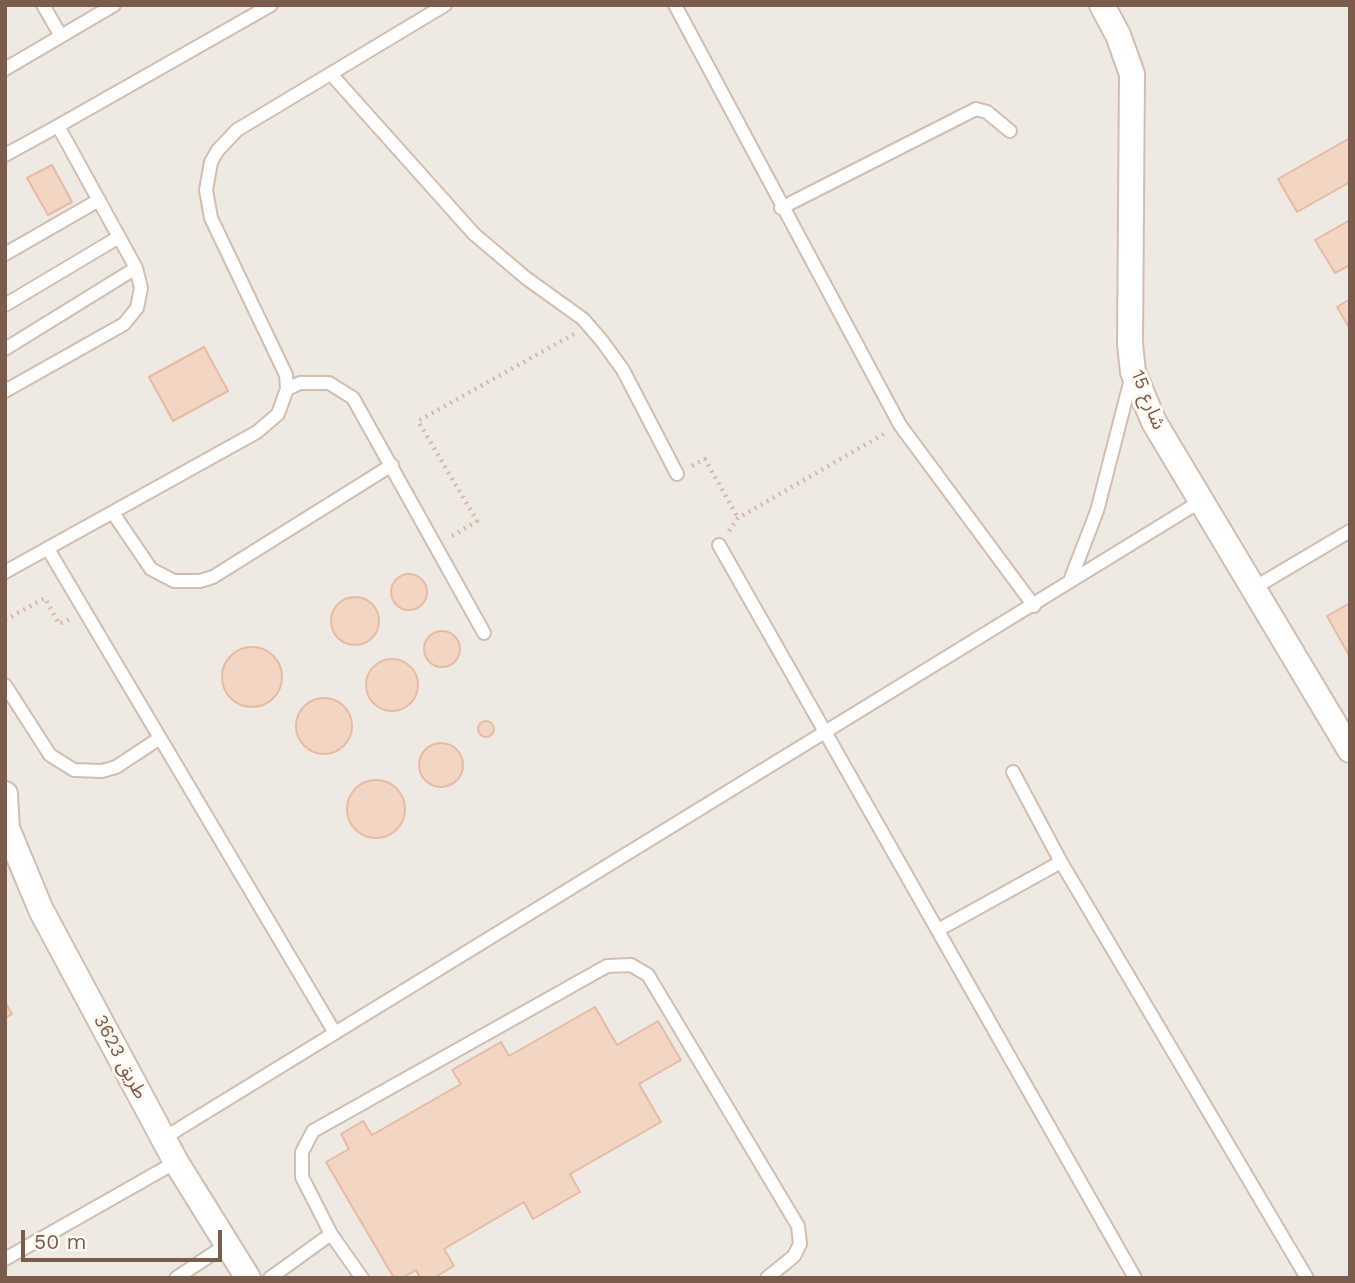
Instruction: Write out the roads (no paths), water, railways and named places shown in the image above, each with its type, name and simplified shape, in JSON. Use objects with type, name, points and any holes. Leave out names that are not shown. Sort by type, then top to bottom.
[{"type":"street","name":"شارع 15","points":[[1102,5],[1118,35],[1132,74],[1130,344],[1133,372],[1154,422],[1350,750]]},
{"type":"street","name":"طريق 3623","points":[[5,794],[6,828],[41,910],[176,1163],[248,1278]]},
{"type":"lane","points":[[43,5],[61,36]]},
{"type":"lane","points":[[5,69],[114,5]]},
{"type":"lane","points":[[5,572],[269,425],[284,402],[287,389],[281,362],[211,218],[207,204],[207,175],[218,150],[237,130],[445,5]]},
{"type":"lane","points":[[675,5],[781,208],[900,425],[1034,606]]},
{"type":"lane","points":[[5,155],[266,6]]},
{"type":"lane","points":[[331,74],[474,234],[589,325],[623,370],[677,474]]},
{"type":"lane","points":[[781,208],[976,109],[987,112],[1010,131]]},
{"type":"lane","points":[[5,391],[131,317],[141,288],[136,268],[58,126]]},
{"type":"lane","points":[[5,254],[99,200]]},
{"type":"lane","points":[[5,306],[119,237]]},
{"type":"lane","points":[[5,349],[136,268]]},
{"type":"lane","points":[[1070,581],[1097,511],[1133,372]]},
{"type":"lane","points":[[287,389],[314,381],[342,389],[361,410],[484,633]]},
{"type":"lane","points":[[113,513],[151,569],[174,582],[201,582],[392,466]]},
{"type":"lane","points":[[164,1138],[825,731],[1034,606],[1201,500]]},
{"type":"lane","points":[[1254,588],[1350,531]]},
{"type":"lane","points":[[719,545],[1135,1278]]},
{"type":"lane","points":[[48,549],[335,1033]]},
{"type":"lane","points":[[5,685],[46,750],[61,764],[74,770],[102,771],[116,767],[160,738]]},
{"type":"lane","points":[[1013,772],[1061,862],[1307,1278]]},
{"type":"lane","points":[[938,930],[1061,862]]},
{"type":"lane","points":[[362,1278],[331,1234],[302,1177],[302,1152],[313,1131],[607,966],[631,965],[648,975],[798,1226],[800,1244],[794,1256],[767,1278]]},
{"type":"lane","points":[[5,1259],[176,1163]]},
{"type":"lane","points":[[270,1278],[331,1234]]},
{"type":"lane","points":[[176,1278],[226,1245]]}]
